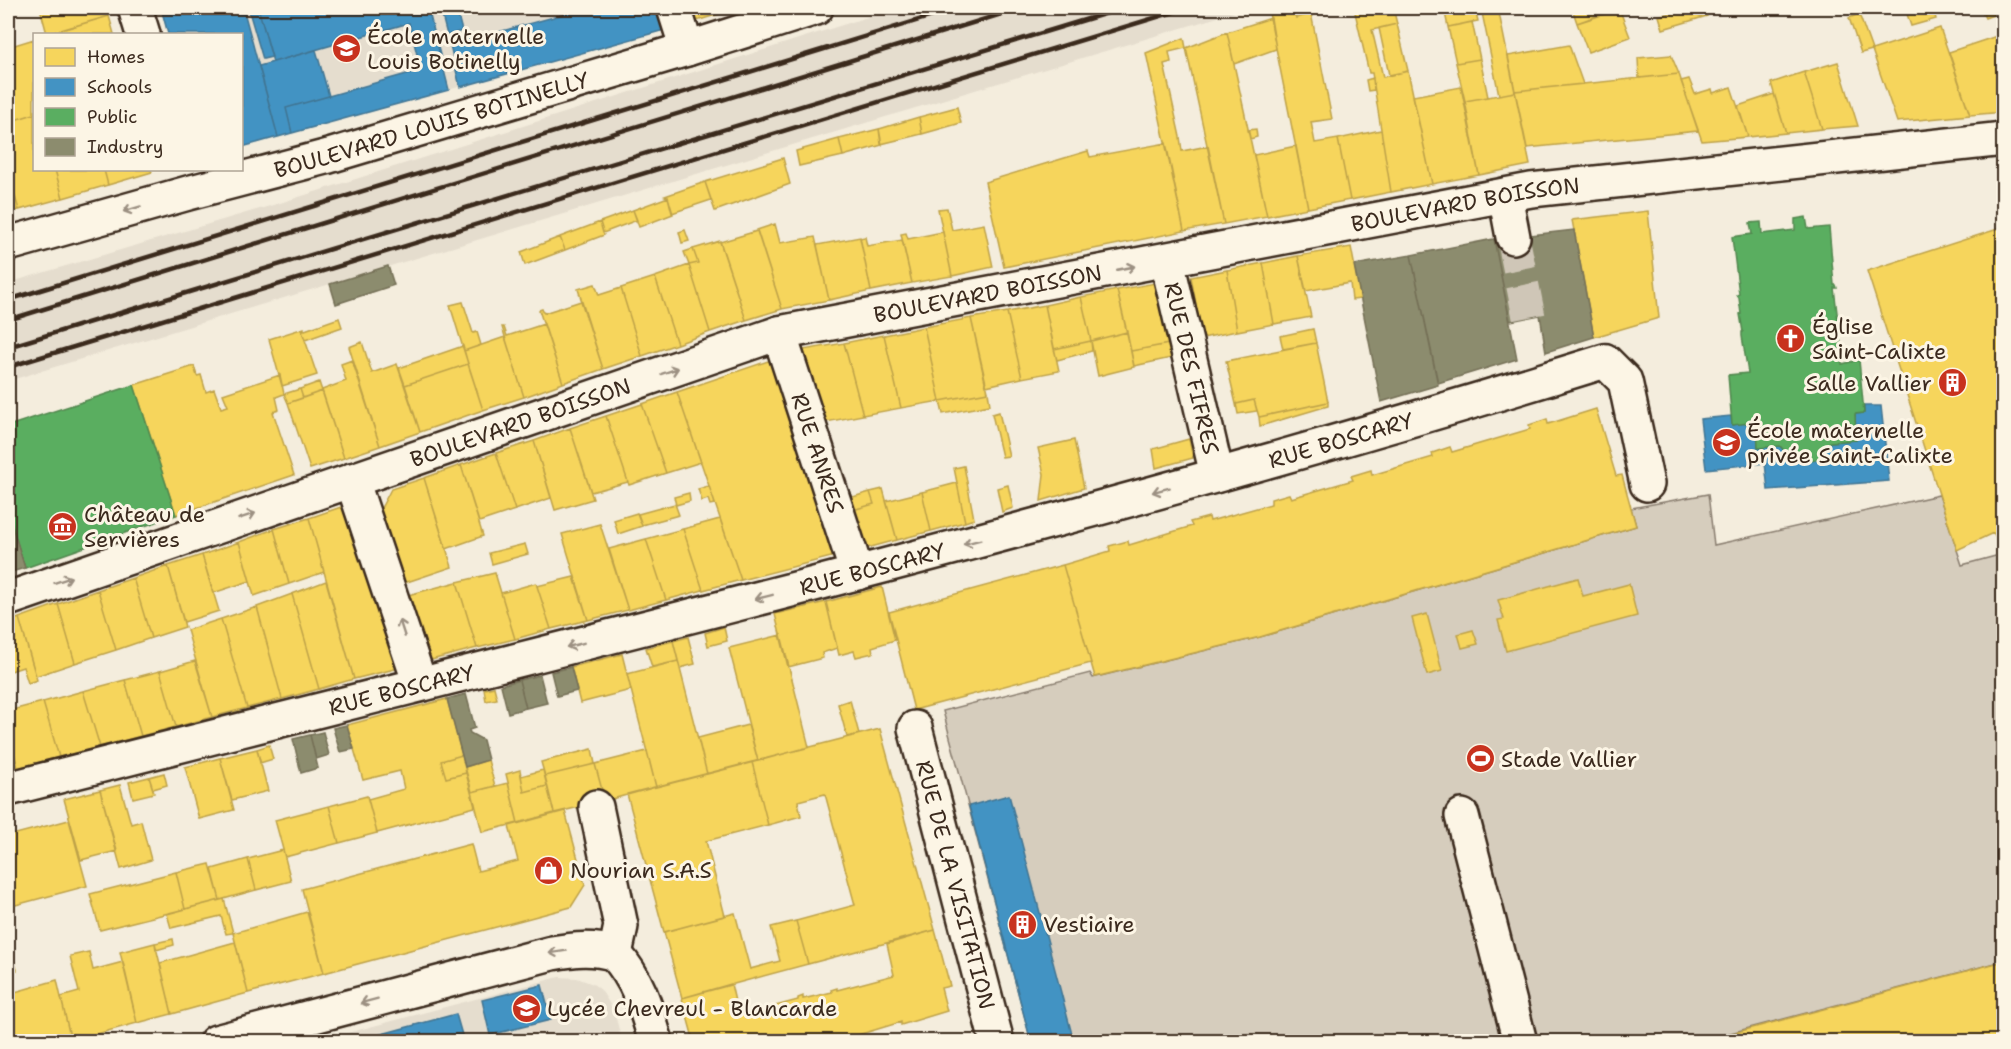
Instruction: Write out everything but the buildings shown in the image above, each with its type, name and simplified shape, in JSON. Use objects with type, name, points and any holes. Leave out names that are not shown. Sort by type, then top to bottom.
[{"type":"street","points":[[135,8],[143,33]]},
{"type":"street","points":[[674,8],[687,49]]},
{"type":"street","name":"BOULEVARD LOUIS BOTINELLY","points":[[243,171],[329,156],[816,8]]},
{"type":"street","name":"BOULEVARD BOISSON","points":[[8,599],[779,333],[1531,190],[2004,139]]},
{"type":"street","name":"BOULEVARD LOUIS BOTINELLY","points":[[8,244],[185,181],[243,171]]},
{"type":"street","points":[[1505,195],[1513,237]]},
{"type":"street","name":"RUE DES FIFRES","points":[[1167,261],[1217,475]]},
{"type":"street","name":"RUE ANRES","points":[[779,333],[857,573]]},
{"type":"street","name":"RUE BOSCARY","points":[[8,789],[857,573],[1217,475],[1605,362],[1625,381],[1647,484]]},
{"type":"street","points":[[352,480],[420,684]]},
{"type":"street","name":"RUE DE LA VISITATION","points":[[915,729],[994,1041]]},
{"type":"street","points":[[597,807],[621,926],[615,954]]},
{"type":"street","points":[[1462,816],[1520,1041]]},
{"type":"street","points":[[216,1041],[552,953],[584,948],[600,949],[615,954],[629,970],[640,990],[656,1041]]},
{"type":"shaded area","name":"École maternelle Louis Botinelly","points":[[242,8],[661,8],[668,29],[278,137]]},
{"type":"shaded area","points":[[896,8],[1248,8],[8,381],[8,283],[280,203]]},
{"type":"shaded area","name":"Stade Vallier","points":[[1708,494],[1714,545],[1939,495],[1962,565],[2003,554],[2003,961],[1700,1041],[1031,1041],[943,711],[1090,673],[1093,678],[1260,637],[1636,526],[1631,508]]},
{"type":"shaded area","name":"Lycée Chevreul - Blancarde","points":[[559,977],[577,978],[601,990],[614,1011],[622,1041],[313,1042]]},
{"type":"tunnel","points":[[1513,237],[1529,317]]},
{"type":"railway","points":[[8,300],[958,8]]},
{"type":"railway","points":[[8,320],[1021,8]]},
{"type":"railway","points":[[8,347],[1124,8]]},
{"type":"railway","points":[[8,367],[1187,8]]},
{"type":"place","name":"École maternelle Louis Botinelly","points":[[346,49]]},
{"type":"place","name":"Église Saint-Calixte","points":[[1791,339]]},
{"type":"place","name":"Salle Vallier","points":[[1953,383]]},
{"type":"place","name":"École maternelle privée Saint-Calixte","points":[[1726,443]]},
{"type":"place","name":"Château de Servières","points":[[63,527]]},
{"type":"place","name":"Stade Vallier","points":[[1480,759]]},
{"type":"place","name":"Nourian S.A.S","points":[[549,870]]},
{"type":"place","name":"Vestiaire","points":[[1022,924]]},
{"type":"place","name":"Lycée Chevreul - Blancarde","points":[[526,1008]]}]
